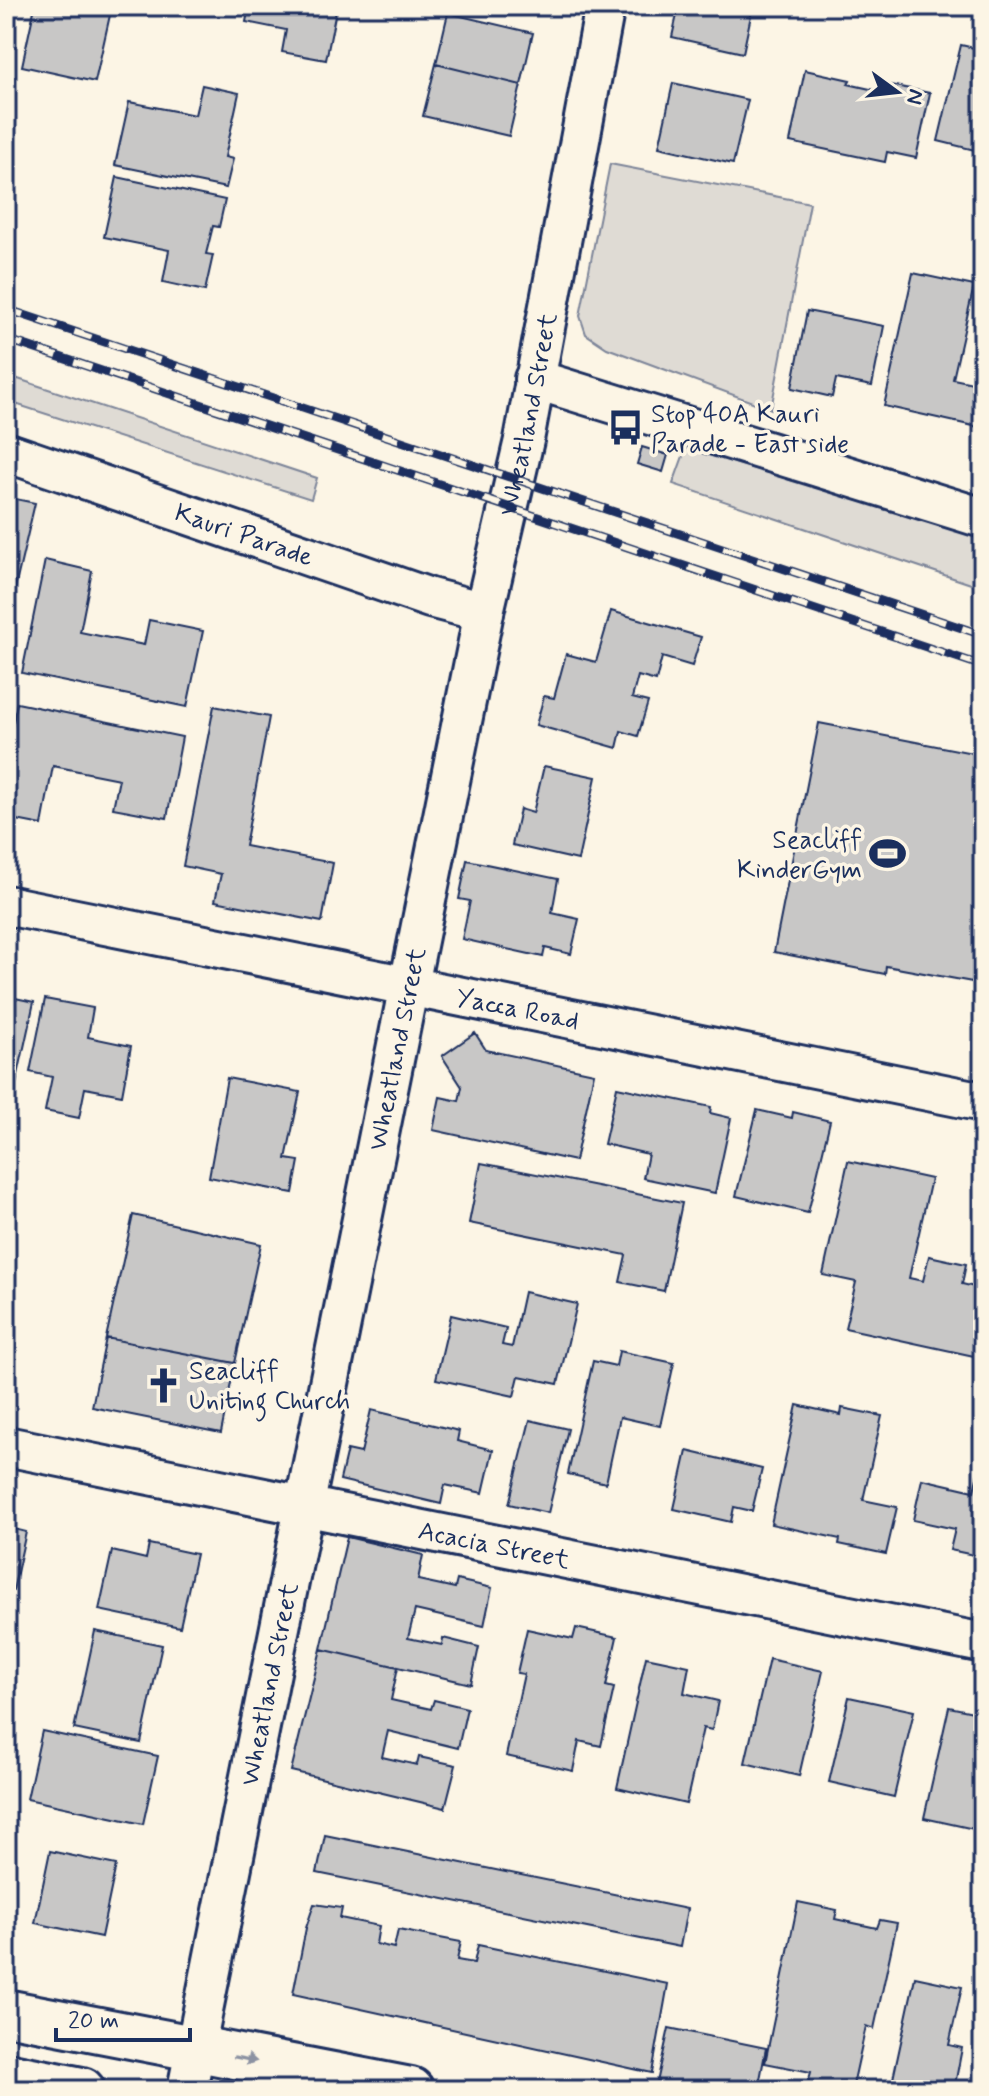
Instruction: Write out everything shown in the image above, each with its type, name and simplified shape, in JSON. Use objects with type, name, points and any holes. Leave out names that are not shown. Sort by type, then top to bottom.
[{"type":"main road","points":[[6,2012],[191,2070],[411,2090]]},
{"type":"main road","points":[[6,2075],[82,2090]]},
{"type":"street","name":"Wheatland Street","points":[[191,2070],[484,612],[524,440],[605,6]]},
{"type":"street","points":[[534,379],[983,518]]},
{"type":"street","name":"Kauri Parade","points":[[6,452],[430,598],[484,612]]},
{"type":"street","name":"Yacca Road","points":[[6,905],[983,1102]]},
{"type":"street","name":"Acacia Street","points":[[6,1446],[983,1643]]},
{"type":"shaded area","points":[[610,164],[810,203],[771,409],[607,348],[586,334],[580,316]]},
{"type":"shaded area","points":[[6,375],[317,478],[311,499],[6,401]]},
{"type":"shaded area","points":[[686,448],[794,481],[830,485],[983,534],[983,588],[673,484]]},
{"type":"building","points":[[35,6],[112,6],[95,82],[22,66]]},
{"type":"building","points":[[249,6],[337,6],[326,60],[282,52],[286,30],[246,22]]},
{"type":"building","points":[[679,6],[753,6],[743,53],[672,37]]},
{"type":"building","points":[[448,13],[533,33],[521,85],[436,64]]},
{"type":"building","points":[[961,45],[983,50],[983,152],[938,141]]},
{"type":"building","points":[[436,64],[521,85],[509,136],[423,116]]},
{"type":"building","points":[[805,70],[888,93],[890,85],[930,93],[916,158],[887,152],[885,162],[790,142]]},
{"type":"building","points":[[673,83],[748,100],[733,164],[659,147]]},
{"type":"building","points":[[202,85],[239,93],[225,157],[233,159],[226,188],[115,165],[129,102],[195,115]]},
{"type":"building","points":[[117,177],[225,200],[219,227],[213,226],[206,254],[213,255],[205,291],[163,282],[169,250],[104,237]]},
{"type":"building","points":[[913,273],[974,286],[953,379],[983,385],[983,406],[978,427],[884,406]]},
{"type":"building","points":[[807,311],[884,326],[872,386],[836,379],[832,397],[792,388]]},
{"type":"building","points":[[642,447],[668,455],[663,472],[637,464]]},
{"type":"building","points":[[6,497],[35,503],[11,605],[6,604]]},
{"type":"building","points":[[45,560],[92,571],[80,632],[144,645],[149,620],[203,631],[187,707],[22,673]]},
{"type":"building","points":[[611,611],[701,637],[692,666],[662,657],[656,681],[638,676],[632,698],[648,702],[638,736],[621,731],[617,748],[536,725],[544,696],[554,698],[566,654],[596,662]]},
{"type":"building","points":[[17,703],[182,737],[167,818],[113,808],[119,779],[53,766],[42,825],[6,818],[6,757]]},
{"type":"building","points":[[214,706],[269,717],[245,846],[333,863],[322,922],[215,901],[221,874],[183,866]]},
{"type":"building","name":"Seacliff KinderGym","points":[[819,723],[983,755],[983,984],[886,966],[885,974],[774,952]]},
{"type":"building","points":[[544,766],[596,777],[578,860],[512,845],[520,809],[533,813]]},
{"type":"building","points":[[467,860],[558,879],[552,913],[579,919],[571,954],[545,948],[543,957],[462,939],[470,901],[459,899]]},
{"type":"building","points":[[6,996],[34,1002],[16,1084],[6,1082]]},
{"type":"building","points":[[45,999],[93,1008],[88,1037],[131,1046],[122,1095],[85,1088],[79,1118],[45,1111],[52,1077],[30,1072]]},
{"type":"building","points":[[475,1033],[486,1050],[594,1073],[575,1161],[433,1130],[440,1097],[459,1101],[462,1087],[442,1056]]},
{"type":"building","points":[[227,1078],[300,1092],[286,1159],[299,1161],[293,1193],[209,1177]]},
{"type":"building","points":[[617,1087],[711,1107],[710,1113],[731,1118],[715,1193],[643,1178],[648,1154],[604,1144]]},
{"type":"building","points":[[757,1110],[792,1118],[793,1112],[830,1121],[808,1213],[736,1196]]},
{"type":"building","points":[[848,1161],[931,1179],[909,1278],[923,1281],[929,1256],[966,1264],[962,1284],[983,1289],[983,1358],[845,1328],[856,1282],[823,1275]]},
{"type":"building","points":[[481,1163],[682,1203],[664,1291],[620,1282],[626,1255],[469,1223]]},
{"type":"building","points":[[133,1215],[261,1244],[235,1363],[106,1338]]},
{"type":"building","points":[[524,1292],[577,1304],[558,1384],[519,1376],[514,1396],[436,1379],[451,1315],[506,1328],[502,1345],[512,1347]]},
{"type":"building","name":"Seacliff Uniting Church","points":[[106,1338],[235,1363],[221,1433],[92,1407]]},
{"type":"building","points":[[619,1351],[674,1363],[660,1426],[620,1417],[606,1483],[568,1474],[593,1361],[616,1366]]},
{"type":"building","points":[[797,1405],[841,1415],[842,1408],[882,1416],[863,1500],[897,1507],[886,1554],[839,1544],[840,1539],[771,1524]]},
{"type":"building","points":[[371,1410],[459,1431],[457,1441],[493,1450],[483,1493],[445,1485],[441,1504],[340,1480],[347,1450],[361,1453]]},
{"type":"building","points":[[530,1420],[568,1429],[548,1513],[509,1504]]},
{"type":"building","points":[[687,1451],[762,1469],[752,1511],[734,1507],[731,1522],[674,1509]]},
{"type":"building","points":[[983,1451],[983,1557],[950,1550],[955,1529],[913,1520],[922,1479],[974,1491]]},
{"type":"building","points":[[6,1527],[26,1532],[13,1591],[6,1590]]},
{"type":"building","points":[[347,1537],[423,1555],[418,1580],[455,1588],[457,1580],[492,1588],[484,1626],[415,1610],[408,1638],[442,1645],[443,1638],[479,1647],[471,1684],[321,1649]]},
{"type":"building","points":[[149,1544],[196,1554],[180,1627],[99,1610],[112,1551],[146,1559]]},
{"type":"building","points":[[576,1628],[617,1637],[606,1686],[614,1688],[601,1746],[579,1741],[573,1771],[506,1756],[524,1674],[517,1673],[527,1629],[573,1639]]},
{"type":"building","points":[[95,1631],[162,1645],[141,1743],[74,1729]]},
{"type":"building","points":[[321,1649],[398,1667],[391,1700],[431,1709],[434,1700],[467,1708],[458,1748],[388,1731],[382,1757],[417,1765],[419,1757],[456,1765],[445,1808],[291,1771]]},
{"type":"building","points":[[646,1657],[689,1666],[684,1693],[718,1701],[712,1730],[703,1728],[686,1804],[617,1788]]},
{"type":"building","points":[[769,1659],[823,1671],[799,1776],[745,1763]]},
{"type":"building","points":[[849,1697],[914,1711],[894,1797],[829,1782]]},
{"type":"building","points":[[949,1707],[983,1714],[983,1831],[924,1818]]},
{"type":"building","points":[[42,1731],[158,1756],[143,1824],[27,1799]]},
{"type":"building","points":[[325,1835],[687,1909],[680,1947],[317,1873]]},
{"type":"building","points":[[50,1851],[116,1865],[101,1937],[35,1923]]},
{"type":"building","points":[[798,1902],[837,1910],[835,1919],[877,1928],[880,1920],[897,1923],[874,2029],[866,2026],[852,2090],[806,2090],[811,2072],[765,2063]]},
{"type":"building","points":[[314,1904],[342,1908],[340,1918],[379,1926],[376,1944],[394,1948],[398,1930],[461,1942],[457,1960],[474,1963],[478,1945],[668,1984],[652,2073],[293,1994]]},
{"type":"building","points":[[915,1977],[962,1987],[949,2045],[962,2048],[954,2090],[893,2079]]},
{"type":"building","points":[[669,2028],[766,2048],[758,2090],[673,2090],[656,2087]]},
{"type":"railway","points":[[6,309],[983,635]]},
{"type":"railway","points":[[6,339],[983,666]]},
{"type":"place","name":"Stop 40A Kauri Parade - East side","points":[[625,428]]},
{"type":"place","name":"Seacliff KinderGym","points":[[888,854]]},
{"type":"place","name":"Seacliff Uniting Church","points":[[163,1385]]}]
